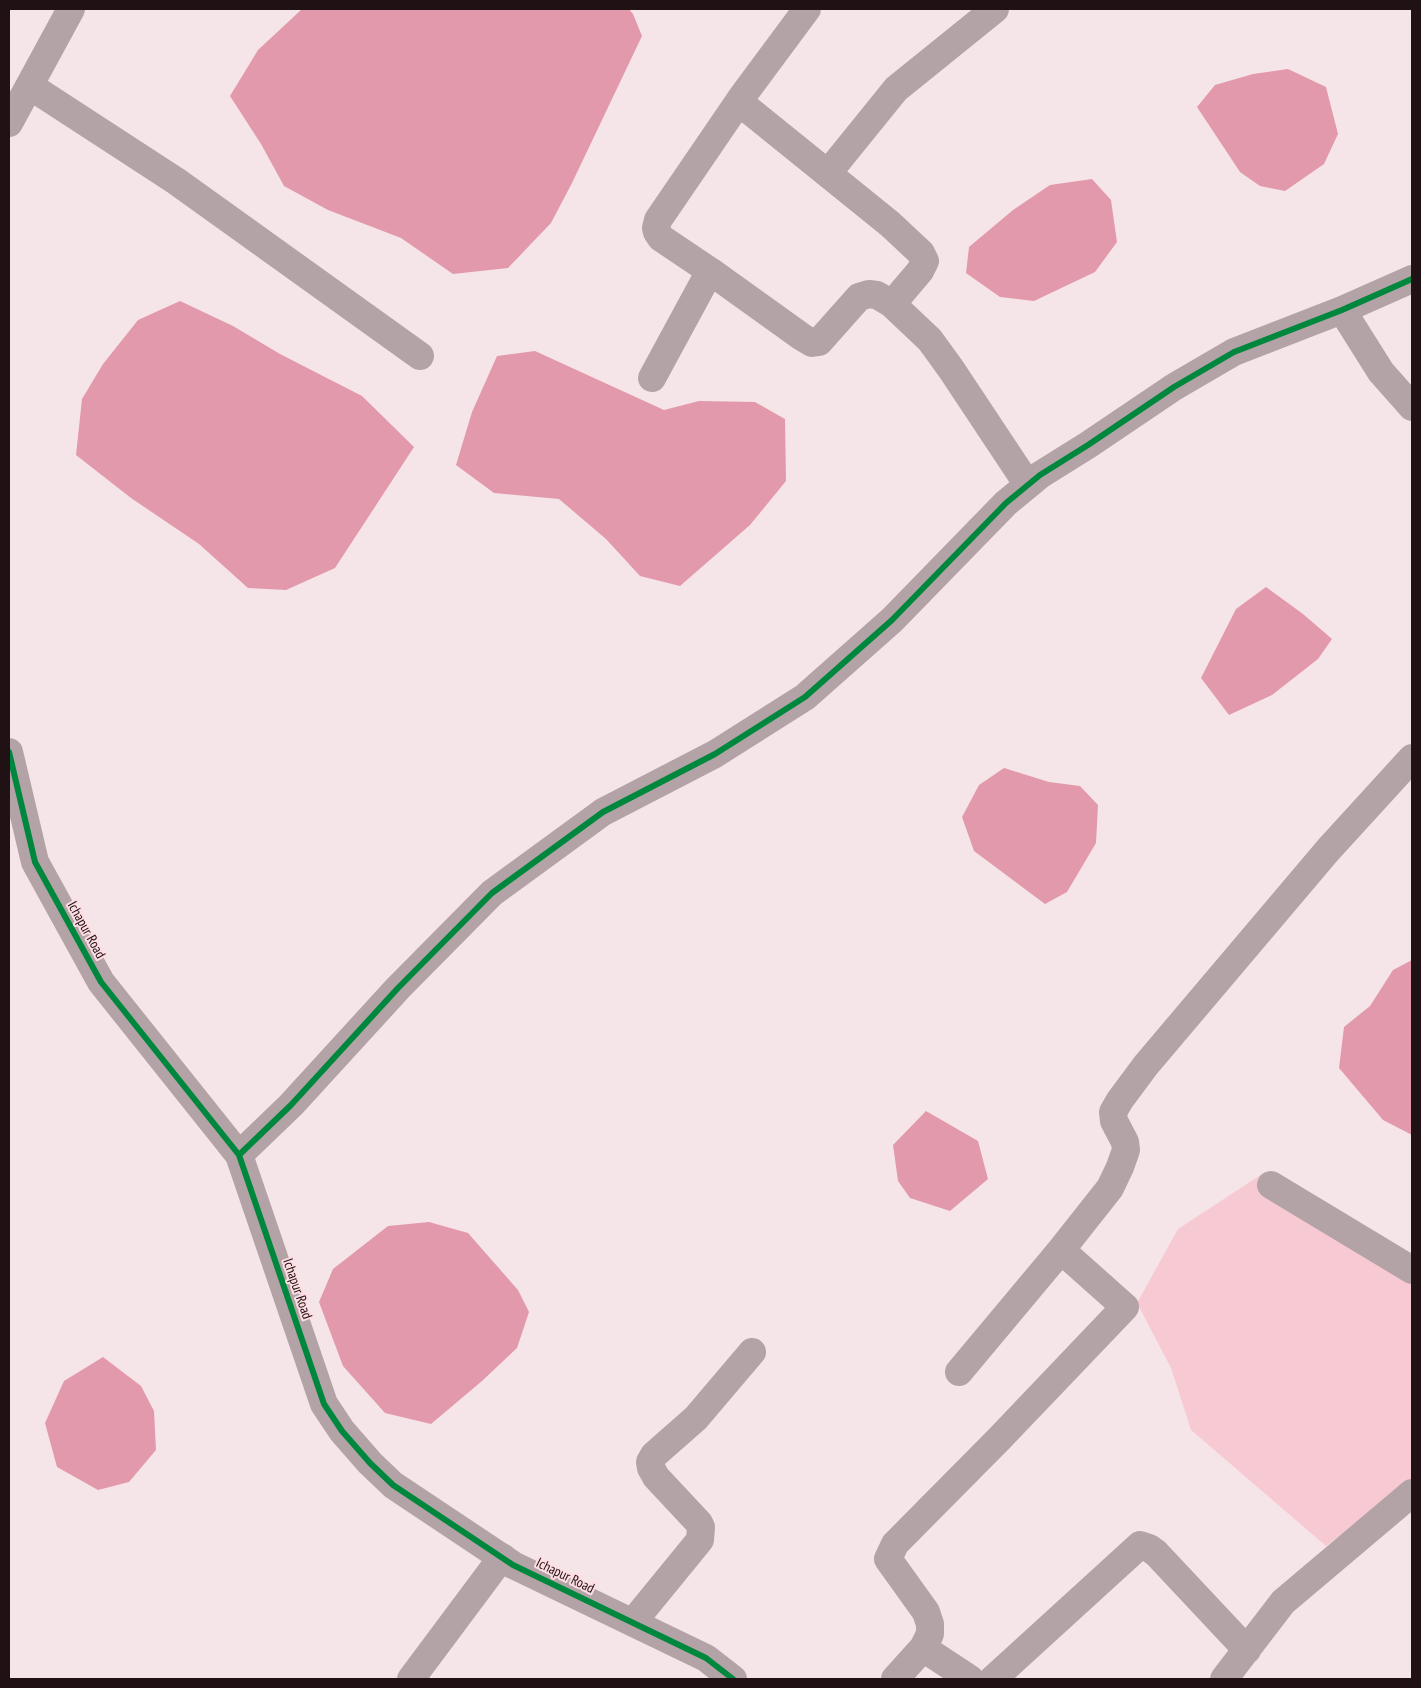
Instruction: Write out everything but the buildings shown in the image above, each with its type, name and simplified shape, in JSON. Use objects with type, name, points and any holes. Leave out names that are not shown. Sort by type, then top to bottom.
[{"type":"street","points":[[9,122],[71,9]]},
{"type":"street","points":[[807,9],[739,102],[658,220],[656,228],[661,238],[812,343],[819,342],[859,297],[869,294],[877,295],[892,304],[930,340],[951,368],[1028,486]]},
{"type":"street","points":[[828,173],[896,89],[996,9]]},
{"type":"street","points":[[30,86],[176,180],[420,356]]},
{"type":"street","points":[[739,102],[890,224],[921,253],[925,261],[920,271],[892,304]]},
{"type":"street","points":[[652,378],[710,271]]},
{"type":"street","points":[[239,1155],[291,1105],[398,988],[492,894],[603,812],[715,754],[805,697],[892,620],[1006,503],[1040,474],[1088,445],[1174,387],[1234,352],[1342,310],[1412,279]]},
{"type":"street","points":[[1342,310],[1381,372],[1412,407]]},
{"type":"street","name":"Ichapur Road","points":[[9,752],[36,862],[101,982],[239,1155],[324,1404],[353,1444],[393,1485],[513,1565],[706,1658],[733,1679]]},
{"type":"street","points":[[959,1372],[1110,1188],[1126,1150],[1125,1142],[1114,1121],[1114,1112],[1120,1100],[1152,1058],[1322,858],[1412,758]]},
{"type":"street","points":[[1272,1185],[1412,1270]]},
{"type":"street","points":[[895,1679],[923,1648],[930,1634],[930,1624],[926,1612],[888,1559],[895,1544],[1125,1307],[1061,1250]]},
{"type":"street","points":[[633,1622],[700,1540],[701,1527],[699,1523],[653,1473],[650,1462],[654,1455],[696,1418],[752,1352]]},
{"type":"street","points":[[1224,1679],[1283,1602],[1412,1493]]},
{"type":"street","points":[[993,1679],[1140,1545],[1150,1548],[1156,1553],[1247,1650]]},
{"type":"street","points":[[411,1679],[502,1557]]},
{"type":"street","points":[[923,1648],[970,1679]]},
{"type":"shaded area","points":[[302,9],[629,9],[642,36],[551,223],[508,268],[453,274],[401,238],[328,210],[284,186],[261,144],[230,96],[258,50]]},
{"type":"shaded area","points":[[1288,69],[1326,87],[1338,134],[1324,164],[1285,191],[1260,186],[1240,172],[1197,107],[1215,85],[1253,74]]},
{"type":"shaded area","points":[[1092,179],[1111,200],[1117,242],[1095,272],[1034,301],[1000,297],[966,273],[969,247],[1013,210],[1050,185]]},
{"type":"shaded area","points":[[180,301],[233,326],[280,354],[362,396],[414,447],[335,568],[286,590],[248,588],[199,544],[131,498],[76,455],[82,399],[103,364],[138,320]]},
{"type":"shaded area","points":[[535,351],[664,410],[699,401],[755,402],[785,419],[786,481],[750,525],[680,586],[640,576],[606,539],[559,499],[494,493],[456,465],[472,412],[497,356]]},
{"type":"shaded area","points":[[1266,587],[1303,614],[1332,639],[1318,659],[1272,695],[1229,715],[1201,678],[1236,609]]},
{"type":"shaded area","points":[[1004,768],[1049,782],[1080,786],[1098,805],[1096,843],[1067,892],[1045,904],[974,851],[962,817],[979,785]]},
{"type":"shaded area","points":[[1412,960],[1412,1135],[1383,1120],[1339,1068],[1344,1027],[1370,1006],[1393,970]]},
{"type":"shaded area","points":[[926,1111],[978,1141],[988,1179],[950,1211],[910,1198],[898,1181],[893,1145]]},
{"type":"shaded area","points":[[1265,1172],[1336,1214],[1412,1285],[1412,1482],[1326,1546],[1191,1430],[1171,1368],[1137,1303],[1178,1229]]},
{"type":"shaded area","points":[[429,1222],[468,1233],[518,1290],[529,1312],[517,1348],[482,1381],[431,1424],[385,1413],[343,1366],[319,1302],[333,1269],[388,1226]]},
{"type":"shaded area","points":[[103,1357],[141,1386],[154,1411],[156,1450],[129,1482],[98,1490],[57,1467],[45,1423],[64,1381]]},
{"type":"cycle path","points":[[239,1155],[291,1105],[398,988],[492,893],[603,812],[715,754],[805,697],[892,620],[1006,503],[1040,475],[1174,387],[1234,352],[1342,310],[1412,279]]},
{"type":"cycle path","points":[[9,752],[35,862],[101,982],[239,1155],[324,1404],[342,1431],[370,1463],[393,1485],[513,1565],[706,1658],[733,1679]]}]
